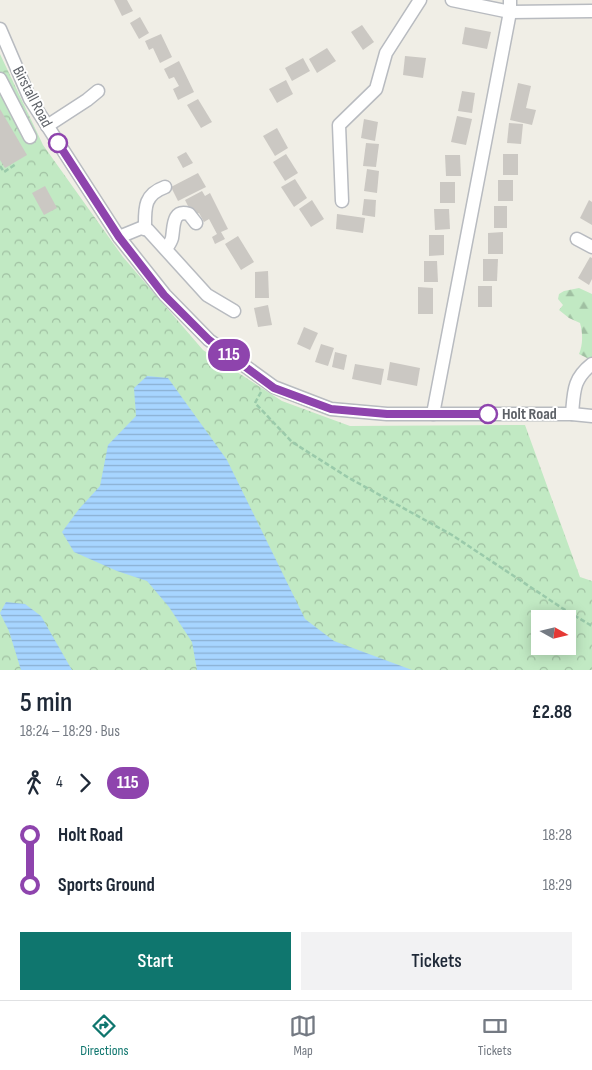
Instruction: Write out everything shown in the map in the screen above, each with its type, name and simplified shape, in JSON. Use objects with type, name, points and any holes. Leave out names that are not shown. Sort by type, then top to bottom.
[{"type":"street","points":[[342,202],[339,125],[376,89],[386,53],[420,0]]},
{"type":"street","points":[[452,0],[510,6],[592,10]]},
{"type":"street","points":[[433,414],[510,6]]},
{"type":"street","name":"Birstall Road","points":[[0,29],[30,100],[119,237],[164,295],[209,340],[274,388],[331,409],[387,414],[572,414],[592,416]]},
{"type":"street","points":[[0,79],[30,137]]},
{"type":"street","points":[[47,126],[98,91]]},
{"type":"street","points":[[145,229],[147,202],[152,193],[165,187]]},
{"type":"street","points":[[166,249],[172,240],[174,221],[178,215],[184,212],[189,214],[196,224]]},
{"type":"street","points":[[119,237],[141,228],[148,230],[207,295],[234,310]]},
{"type":"street","points":[[576,239],[592,247]]},
{"type":"street","points":[[572,414],[575,384],[580,374],[592,364]]},
{"type":"path","points":[[0,166],[4,172],[16,164]]},
{"type":"path","points":[[266,382],[256,403],[292,442],[349,478],[452,535],[592,626]]},
{"type":"green space","points":[[0,54],[43,145],[123,257],[203,350],[282,401],[350,426],[525,425],[580,577],[592,581],[592,670],[0,670]]},
{"type":"green space","points":[[0,164],[11,171],[0,188]]},
{"type":"green space","points":[[579,288],[592,294],[592,359],[579,354],[582,339],[580,323],[569,318],[559,310],[563,305],[558,299],[559,294]]},
{"type":"water","points":[[147,376],[168,378],[227,460],[305,619],[334,641],[412,670],[197,670],[192,642],[169,607],[147,581],[117,571],[74,552],[62,532],[79,509],[100,486],[108,445],[136,416],[134,388]]},
{"type":"water","points":[[6,602],[25,604],[41,616],[72,670],[21,670],[9,631],[0,613]]},
{"type":"building","points":[[114,0],[127,0],[133,11],[122,16]]},
{"type":"building","points":[[140,17],[149,33],[139,39],[130,23]]},
{"type":"building","points":[[362,25],[374,42],[363,50],[351,32]]},
{"type":"building","points":[[465,27],[491,32],[487,49],[462,44]]},
{"type":"building","points":[[161,34],[172,57],[160,63],[153,48],[149,50],[145,41]]},
{"type":"building","points":[[327,48],[336,61],[317,73],[309,59]]},
{"type":"building","points":[[405,56],[426,58],[423,78],[403,75]]},
{"type":"building","points":[[303,58],[310,71],[292,81],[285,68]]},
{"type":"building","points":[[179,61],[194,92],[178,100],[173,89],[179,86],[174,77],[169,79],[164,69]]},
{"type":"building","points":[[286,80],[293,94],[277,103],[269,89]]},
{"type":"building","points":[[518,83],[531,86],[526,108],[536,110],[532,125],[510,120]]},
{"type":"building","points":[[462,91],[475,93],[472,113],[458,111]]},
{"type":"building","points":[[198,99],[212,122],[201,128],[187,105]]},
{"type":"building","points":[[0,109],[27,155],[5,168],[0,160]]},
{"type":"building","points":[[457,116],[472,119],[466,145],[451,142]]},
{"type":"building","points":[[364,119],[378,122],[375,141],[361,138]]},
{"type":"building","points":[[509,123],[523,124],[521,144],[507,143]]},
{"type":"building","points":[[277,128],[288,148],[275,156],[263,136]]},
{"type":"building","points":[[366,143],[379,144],[376,167],[363,166]]},
{"type":"building","points":[[186,152],[193,163],[183,168],[177,157]]},
{"type":"building","points":[[286,154],[298,173],[285,181],[273,162]]},
{"type":"building","points":[[503,154],[518,154],[518,175],[503,175]]},
{"type":"building","points":[[445,155],[460,155],[461,176],[446,176]]},
{"type":"building","points":[[367,169],[379,171],[377,193],[364,191]]},
{"type":"building","points":[[198,173],[206,187],[178,201],[171,187]]},
{"type":"building","points":[[295,179],[307,198],[294,207],[281,187]]},
{"type":"building","points":[[498,180],[513,180],[513,201],[498,201]]},
{"type":"building","points":[[440,182],[455,182],[455,203],[440,203]]},
{"type":"building","points":[[45,186],[57,208],[44,215],[32,193]]},
{"type":"building","points":[[202,191],[205,196],[210,193],[228,229],[221,232],[225,239],[215,244],[212,237],[217,234],[209,219],[204,222],[199,213],[193,216],[185,200]]},
{"type":"building","points":[[364,199],[376,200],[375,217],[362,215]]},
{"type":"building","points":[[312,200],[324,219],[311,227],[299,209]]},
{"type":"building","points":[[589,200],[592,202],[592,225],[580,218]]},
{"type":"building","points":[[494,206],[507,206],[507,228],[494,228]]},
{"type":"building","points":[[434,209],[449,209],[450,229],[435,230]]},
{"type":"building","points":[[337,214],[365,218],[363,233],[336,229]]},
{"type":"building","points":[[503,232],[503,254],[488,254],[488,233]]},
{"type":"building","points":[[429,235],[444,235],[444,255],[429,256]]},
{"type":"building","points":[[238,236],[254,262],[241,270],[225,244]]},
{"type":"building","points":[[590,257],[592,258],[592,279],[589,285],[578,278]]},
{"type":"building","points":[[483,259],[498,259],[497,281],[483,281]]},
{"type":"building","points":[[424,261],[437,261],[438,282],[424,282]]},
{"type":"building","points":[[268,271],[269,298],[255,298],[255,272]]},
{"type":"building","points":[[478,286],[492,286],[492,307],[478,307]]},
{"type":"building","points":[[418,287],[433,288],[433,314],[418,314]]},
{"type":"building","points":[[268,305],[272,325],[258,327],[254,308]]},
{"type":"building","points":[[304,327],[318,333],[310,350],[297,344]]},
{"type":"building","points":[[321,344],[334,348],[328,366],[315,362]]},
{"type":"building","points":[[335,352],[347,355],[344,370],[332,367]]},
{"type":"building","points":[[390,362],[420,368],[417,386],[387,380]]},
{"type":"building","points":[[355,364],[384,369],[381,385],[352,379]]},
{"type":"bus line","name":"115","points":[[58,143],[119,237],[164,295],[209,340],[274,388],[331,409],[387,414],[488,414]]},
{"type":"place","name":"Holt Road","points":[[488,414]]}]
